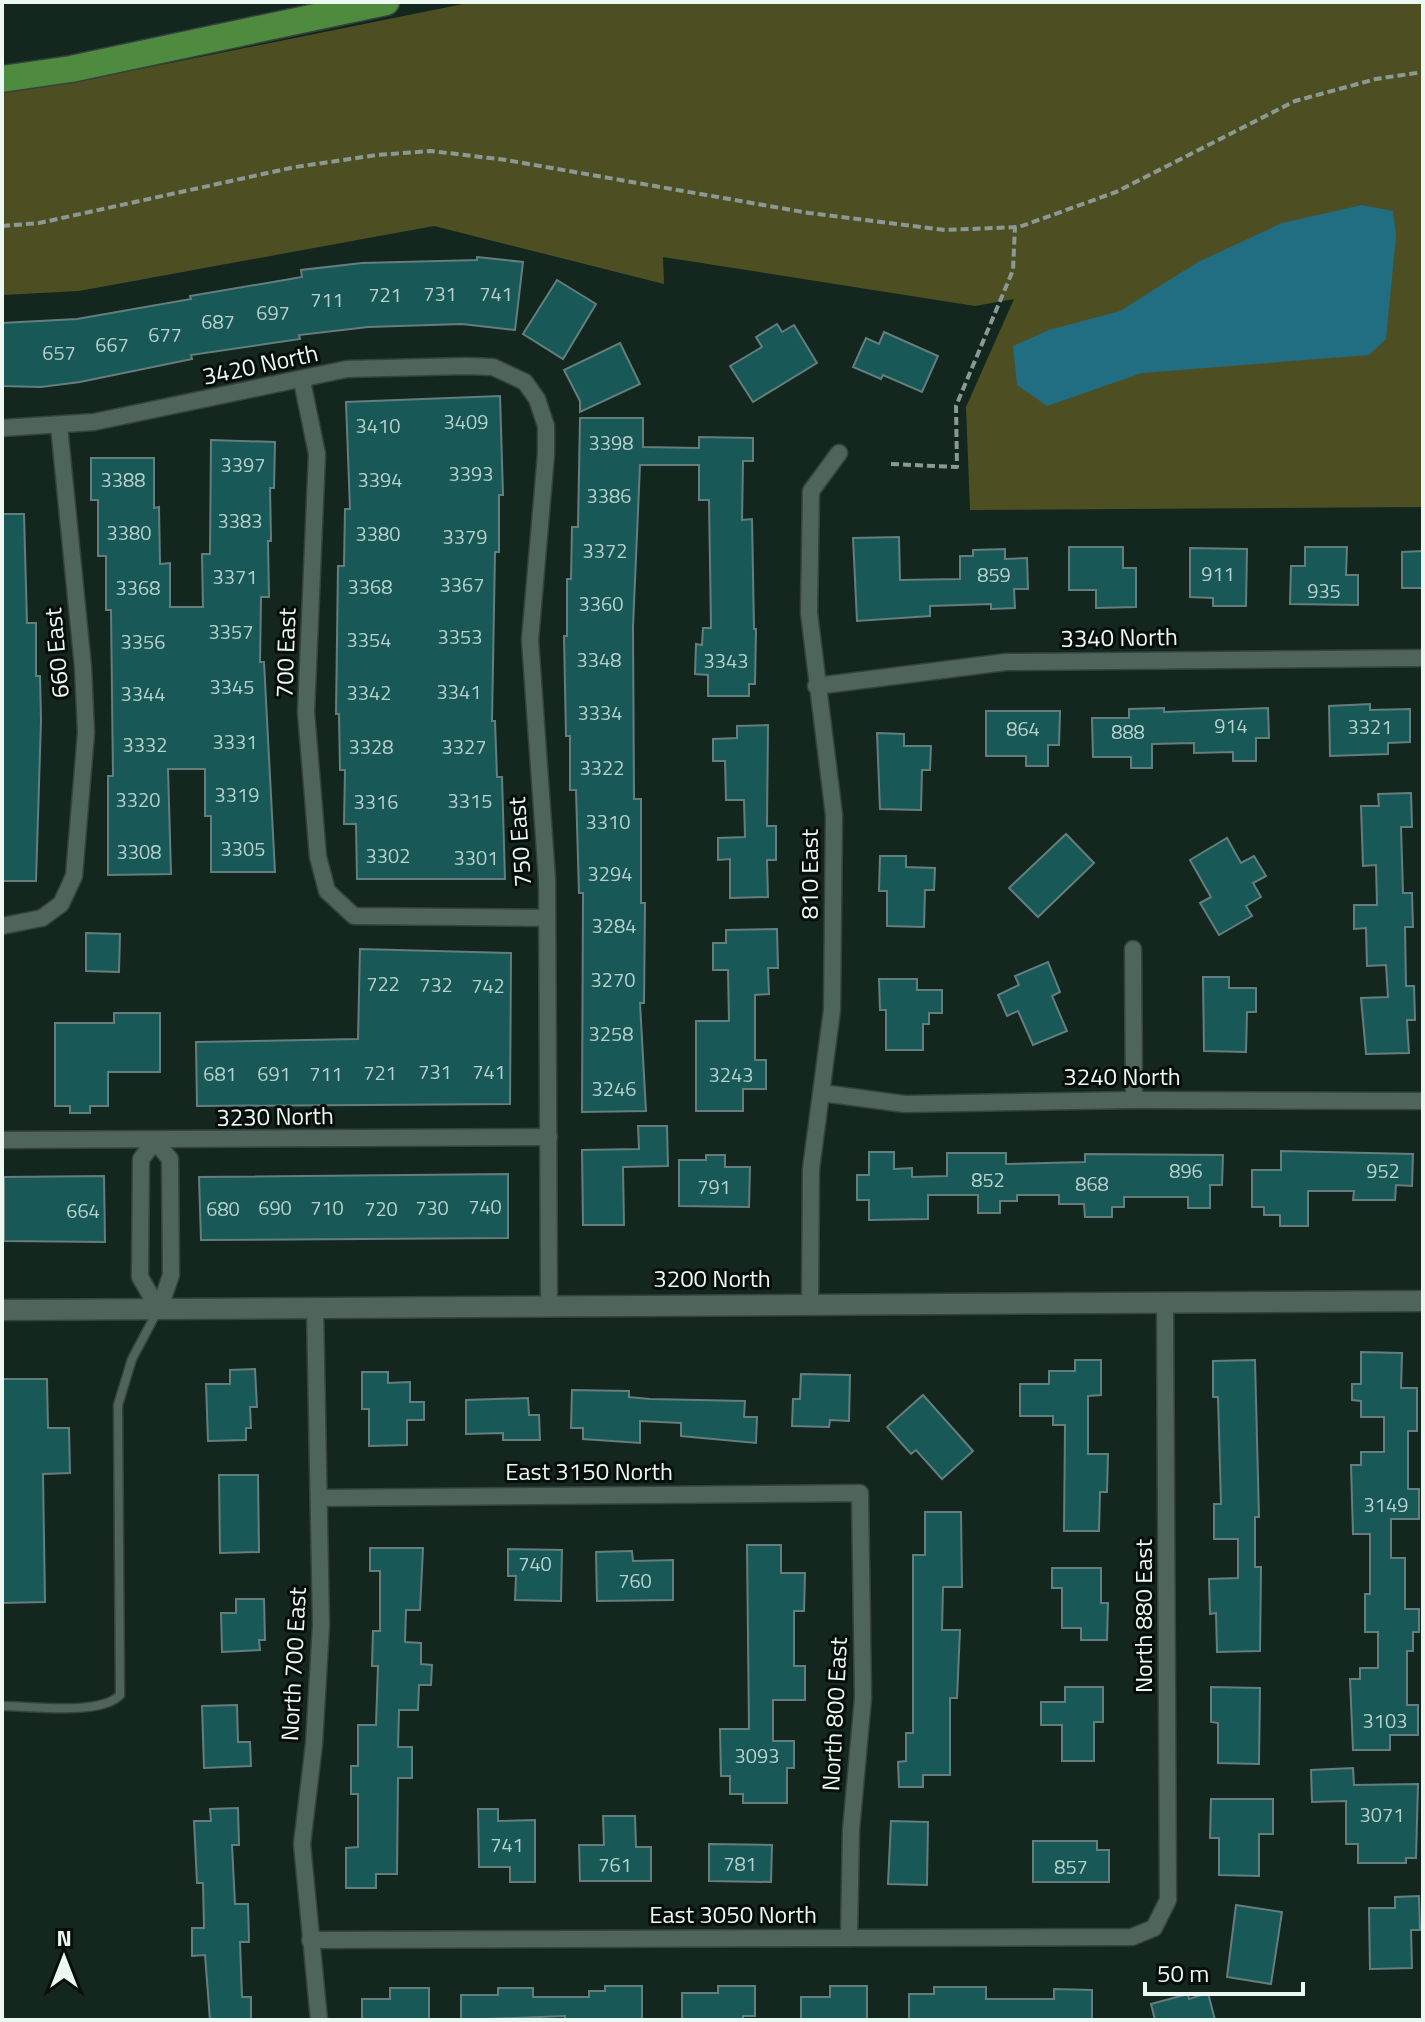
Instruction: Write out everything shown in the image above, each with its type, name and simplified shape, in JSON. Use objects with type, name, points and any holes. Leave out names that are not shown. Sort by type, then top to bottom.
[{"type":"main road","points":[[2,79],[71,69],[386,2]]},
{"type":"street","name":"3420 North","points":[[2,428],[59,426],[378,366],[493,367],[525,382]]},
{"type":"street","name":"700 East","points":[[302,381],[317,454],[306,712],[318,857],[327,891],[354,916],[547,918]]},
{"type":"street","name":"750 East","points":[[525,382],[537,399],[546,426],[530,640],[547,918],[549,1305]]},
{"type":"street","name":"660 East","points":[[2,926],[42,918],[61,904],[74,876],[86,733],[83,667],[59,426]]},
{"type":"street","name":"810 East","points":[[810,1304],[811,1169],[832,1010],[834,815],[809,613],[811,491],[839,453]]},
{"type":"street","name":"3340 North","points":[[816,686],[1006,662],[1423,658]]},
{"type":"street","points":[[1133,949],[1134,1100]]},
{"type":"street","name":"3240 North","points":[[822,1093],[905,1104],[1134,1100],[1423,1101]]},
{"type":"street","name":"3230 North","points":[[2,1140],[549,1137]]},
{"type":"street","points":[[155,1141],[170,1159],[171,1275],[159,1310],[140,1277],[141,1159],[155,1141]]},
{"type":"street","name":"3200 North","points":[[2,1310],[1423,1301]]},
{"type":"street","name":"North 880 East","points":[[1154,1928],[1168,1900],[1165,1302]]},
{"type":"street","name":"North 700 East","points":[[315,1309],[321,1625],[314,1744],[302,1844],[319,2020]]},
{"type":"street","name":"East 3150 North","points":[[319,1498],[860,1493]]},
{"type":"street","name":"North 800 East","points":[[849,1938],[851,1830],[863,1698],[860,1493]]},
{"type":"street","name":"East 3050 North","points":[[310,1940],[1132,1937],[1154,1928]]},
{"type":"lane","points":[[2,1706],[96,1707],[112,1703],[120,1695],[118,1405],[132,1359],[159,1310]]},
{"type":"path","points":[[2,226],[39,223],[295,167],[431,151],[521,162],[824,215],[945,230],[1015,227],[1116,192],[1295,101],[1376,79],[1423,72]]},
{"type":"path","points":[[891,464],[957,467],[956,406],[1013,270],[1015,227]]},
{"type":"green space","points":[[473,2],[1423,2],[1423,507],[970,510],[966,407],[1014,299],[975,306],[663,257],[664,284],[434,226],[79,291],[2,295],[2,93],[76,82]]},
{"type":"water","points":[[1362,205],[1393,211],[1396,236],[1386,339],[1369,355],[1142,373],[1047,406],[1017,385],[1013,346],[1049,330],[1120,311],[1198,262],[1282,223]]},
{"type":"building","points":[[477,257],[523,262],[515,330],[462,324],[368,327],[299,335],[300,339],[191,355],[192,359],[80,382],[41,387],[2,386],[2,323],[77,319],[191,299],[190,296],[302,277],[301,270],[362,263],[477,260]]},
{"type":"building","points":[[557,280],[596,304],[563,359],[523,334]]},
{"type":"building","points":[[777,324],[782,332],[794,325],[817,363],[753,402],[730,366],[762,347],[756,337]]},
{"type":"building","points":[[884,332],[938,356],[922,392],[883,375],[881,379],[853,367],[866,338],[879,344]]},
{"type":"building","points":[[620,343],[640,384],[580,412],[580,401],[564,370]]},
{"type":"building","points":[[500,396],[503,495],[499,495],[499,552],[495,552],[492,721],[495,721],[497,777],[502,777],[505,879],[357,879],[356,824],[344,824],[345,770],[340,770],[339,714],[336,714],[338,566],[344,566],[345,509],[350,509],[346,402]]},
{"type":"building","points":[[580,418],[643,418],[643,447],[699,448],[699,437],[753,438],[753,461],[743,461],[742,520],[752,519],[756,629],[755,684],[749,684],[749,696],[708,696],[708,675],[695,674],[696,644],[702,645],[703,628],[711,628],[709,500],[699,500],[699,465],[640,465],[633,627],[634,799],[641,799],[641,903],[645,903],[644,1003],[640,1003],[646,1111],[582,1112],[583,893],[579,893],[576,790],[570,790],[570,736],[566,736],[564,636],[567,636],[567,579],[571,579],[572,527],[578,527]]},
{"type":"building","points":[[211,440],[275,442],[274,488],[270,488],[269,597],[261,597],[260,662],[264,662],[275,872],[211,872],[211,816],[205,816],[205,769],[168,769],[171,874],[108,875],[108,776],[113,776],[111,610],[106,610],[106,556],[98,556],[98,500],[91,500],[91,458],[154,458],[154,508],[159,507],[160,564],[170,563],[170,607],[203,607],[202,554],[210,554]]},
{"type":"building","points":[[2,514],[24,514],[27,623],[36,623],[36,676],[40,676],[41,720],[36,881],[2,881]]},
{"type":"building","points":[[899,537],[900,580],[960,579],[960,556],[973,556],[973,550],[1005,549],[1005,559],[1027,558],[1028,589],[1014,589],[1015,608],[991,609],[991,604],[930,606],[930,616],[857,621],[853,538]]},
{"type":"building","points":[[1069,547],[1123,547],[1123,568],[1136,568],[1136,607],[1096,608],[1096,590],[1069,590]]},
{"type":"building","points":[[1305,547],[1347,547],[1346,575],[1358,575],[1358,605],[1290,604],[1291,566],[1305,566]]},
{"type":"building","points":[[1190,548],[1247,549],[1246,606],[1213,606],[1213,598],[1190,597]]},
{"type":"building","points":[[1423,551],[1423,588],[1402,588],[1402,552]]},
{"type":"building","points":[[1370,704],[1370,710],[1410,709],[1410,742],[1388,743],[1388,754],[1330,756],[1329,706]]},
{"type":"building","points":[[1164,708],[1164,712],[1268,708],[1269,738],[1256,738],[1256,761],[1233,761],[1233,752],[1194,753],[1194,743],[1152,744],[1152,768],[1131,768],[1131,757],[1093,757],[1092,718],[1129,718],[1129,709]]},
{"type":"building","points":[[986,711],[1060,711],[1059,745],[1048,745],[1048,766],[1026,766],[1026,756],[986,756]]},
{"type":"building","points":[[768,725],[767,826],[776,826],[776,860],[767,860],[768,897],[730,898],[730,859],[718,860],[718,838],[745,837],[744,800],[726,800],[725,761],[713,761],[713,739],[737,738],[737,726]]},
{"type":"building","points":[[877,733],[904,734],[904,746],[931,746],[930,770],[922,770],[921,810],[880,809]]},
{"type":"building","points":[[1411,793],[1412,827],[1401,827],[1403,893],[1412,893],[1413,927],[1405,927],[1406,986],[1414,986],[1415,1020],[1407,1020],[1409,1053],[1366,1054],[1361,998],[1388,997],[1386,965],[1367,966],[1366,928],[1354,929],[1354,905],[1377,905],[1376,865],[1363,866],[1361,806],[1379,806],[1378,794]]},
{"type":"building","points":[[1066,834],[1094,863],[1038,917],[1009,888]]},
{"type":"building","points":[[1227,838],[1241,863],[1254,856],[1266,876],[1253,883],[1261,897],[1246,906],[1252,916],[1219,935],[1200,903],[1211,897],[1190,860]]},
{"type":"building","points":[[880,856],[906,856],[906,867],[935,868],[934,890],[925,890],[924,927],[887,926],[887,891],[879,891]]},
{"type":"building","points":[[777,929],[778,968],[768,968],[769,994],[755,995],[755,1060],[766,1060],[766,1089],[743,1089],[743,1111],[696,1111],[696,1021],[729,1021],[728,970],[713,970],[713,943],[726,943],[726,930]]},
{"type":"building","points":[[86,933],[120,934],[119,972],[86,971]]},
{"type":"building","points":[[360,949],[511,953],[510,1104],[197,1106],[196,1042],[358,1039]]},
{"type":"building","points":[[1048,962],[1060,992],[1052,996],[1067,1031],[1033,1045],[1018,1011],[1007,1016],[998,995],[1019,985],[1015,976]]},
{"type":"building","points":[[1203,977],[1229,977],[1229,988],[1256,988],[1256,1012],[1247,1012],[1246,1052],[1204,1051]]},
{"type":"building","points":[[879,979],[917,979],[917,990],[942,990],[942,1013],[929,1013],[929,1024],[923,1024],[923,1050],[886,1050],[886,1010],[880,1010]]},
{"type":"building","points":[[114,1013],[160,1013],[160,1072],[108,1072],[108,1106],[90,1106],[90,1113],[70,1113],[70,1106],[55,1106],[55,1023],[114,1023]]},
{"type":"building","points":[[638,1126],[667,1126],[668,1166],[623,1167],[624,1225],[583,1225],[582,1150],[639,1149]]},
{"type":"building","points":[[1281,1151],[1413,1154],[1412,1186],[1396,1185],[1395,1200],[1353,1200],[1354,1191],[1308,1191],[1308,1226],[1280,1226],[1280,1215],[1264,1215],[1264,1207],[1252,1207],[1252,1170],[1281,1170]]},
{"type":"building","points":[[869,1152],[894,1152],[894,1169],[912,1168],[912,1177],[947,1176],[947,1153],[1006,1153],[1006,1164],[1085,1162],[1085,1154],[1223,1155],[1222,1185],[1210,1185],[1210,1208],[1188,1208],[1188,1197],[1124,1197],[1124,1207],[1112,1207],[1112,1217],[1085,1217],[1084,1204],[1059,1204],[1059,1195],[1017,1195],[1017,1201],[1000,1201],[1000,1213],[978,1213],[978,1195],[928,1195],[928,1219],[869,1220],[869,1200],[857,1200],[857,1175],[869,1175]]},
{"type":"building","points":[[706,1155],[725,1155],[725,1167],[750,1167],[749,1207],[679,1206],[679,1160],[706,1160]]},
{"type":"building","points":[[508,1174],[508,1238],[201,1240],[199,1177]]},
{"type":"building","points":[[104,1176],[105,1242],[4,1241],[4,1177]]},
{"type":"building","points":[[1361,1352],[1402,1353],[1401,1388],[1417,1388],[1417,1431],[1408,1431],[1408,1489],[1419,1489],[1419,1519],[1391,1519],[1391,1558],[1405,1558],[1405,1609],[1419,1609],[1419,1632],[1413,1632],[1413,1651],[1407,1651],[1407,1705],[1418,1705],[1418,1735],[1390,1735],[1390,1750],[1353,1750],[1350,1679],[1360,1679],[1360,1668],[1378,1668],[1378,1632],[1365,1632],[1365,1594],[1370,1594],[1370,1534],[1353,1534],[1351,1465],[1361,1465],[1361,1452],[1384,1452],[1384,1417],[1361,1417],[1361,1401],[1352,1400],[1352,1384],[1361,1384]]},
{"type":"building","points":[[1075,1360],[1101,1360],[1101,1395],[1088,1396],[1088,1454],[1108,1454],[1107,1492],[1100,1492],[1099,1531],[1064,1531],[1065,1425],[1053,1425],[1053,1416],[1020,1416],[1020,1384],[1049,1384],[1049,1371],[1075,1371]]},
{"type":"building","points":[[1255,1360],[1259,1517],[1255,1517],[1255,1567],[1261,1567],[1260,1651],[1217,1652],[1216,1613],[1210,1614],[1209,1579],[1238,1578],[1238,1539],[1214,1539],[1214,1504],[1221,1504],[1218,1397],[1213,1397],[1213,1361]]},
{"type":"building","points":[[255,1369],[257,1407],[250,1407],[251,1428],[246,1428],[246,1440],[208,1441],[206,1384],[230,1384],[230,1370]]},
{"type":"building","points":[[362,1372],[388,1372],[388,1383],[410,1382],[410,1402],[424,1402],[424,1420],[407,1420],[407,1445],[369,1446],[369,1409],[362,1409]]},
{"type":"building","points":[[801,1374],[850,1375],[849,1421],[830,1420],[829,1427],[792,1426],[793,1399],[800,1399]]},
{"type":"building","points":[[2,1379],[47,1379],[48,1428],[69,1428],[70,1473],[43,1474],[45,1602],[2,1603]]},
{"type":"building","points":[[572,1390],[629,1391],[629,1397],[650,1399],[745,1401],[744,1417],[757,1417],[756,1443],[681,1436],[681,1423],[640,1421],[640,1443],[583,1439],[583,1428],[571,1428]]},
{"type":"building","points":[[923,1395],[973,1451],[942,1479],[916,1450],[911,1454],[887,1427]]},
{"type":"building","points":[[528,1398],[529,1415],[539,1415],[540,1440],[503,1440],[503,1433],[466,1434],[466,1400]]},
{"type":"building","points":[[219,1475],[258,1475],[259,1552],[220,1553]]},
{"type":"building","points":[[925,1512],[961,1512],[962,1587],[943,1587],[942,1630],[960,1630],[957,1698],[950,1698],[950,1775],[923,1775],[923,1787],[899,1787],[898,1762],[906,1761],[906,1733],[913,1733],[913,1555],[925,1555]]},
{"type":"building","points":[[747,1545],[781,1545],[781,1573],[805,1573],[804,1611],[794,1611],[794,1666],[805,1666],[805,1700],[773,1700],[773,1741],[794,1741],[794,1768],[787,1768],[787,1803],[743,1803],[743,1794],[730,1794],[730,1776],[721,1776],[720,1729],[749,1729]]},
{"type":"building","points":[[370,1548],[423,1548],[420,1610],[406,1610],[405,1642],[421,1643],[421,1664],[432,1665],[431,1685],[419,1685],[418,1710],[399,1710],[398,1747],[412,1747],[412,1778],[398,1778],[397,1874],[376,1874],[376,1888],[346,1888],[346,1848],[358,1847],[358,1794],[351,1794],[351,1766],[358,1766],[358,1725],[376,1725],[378,1666],[372,1666],[373,1631],[380,1631],[380,1571],[370,1571]]},
{"type":"building","points":[[508,1549],[562,1550],[561,1601],[515,1600],[516,1576],[508,1576]]},
{"type":"building","points":[[632,1551],[633,1561],[673,1560],[673,1600],[597,1601],[596,1552]]},
{"type":"building","points":[[1052,1568],[1101,1568],[1101,1603],[1108,1603],[1107,1640],[1081,1640],[1081,1628],[1062,1628],[1062,1588],[1052,1588]]},
{"type":"building","points":[[236,1599],[264,1599],[265,1640],[259,1640],[260,1650],[222,1652],[221,1613],[236,1613]]},
{"type":"building","points":[[1065,1687],[1103,1687],[1103,1722],[1094,1722],[1094,1761],[1062,1761],[1062,1725],[1041,1725],[1041,1702],[1065,1702]]},
{"type":"building","points":[[1211,1687],[1260,1688],[1259,1764],[1218,1763],[1218,1723],[1211,1722]]},
{"type":"building","points":[[237,1705],[238,1742],[250,1742],[251,1766],[204,1768],[202,1706]]},
{"type":"building","points":[[1353,1768],[1354,1785],[1418,1784],[1416,1858],[1406,1858],[1406,1863],[1358,1863],[1358,1844],[1346,1844],[1346,1801],[1312,1802],[1311,1770]]},
{"type":"building","points":[[1211,1799],[1273,1799],[1273,1834],[1259,1834],[1259,1876],[1219,1875],[1219,1838],[1210,1838]]},
{"type":"building","points":[[238,1808],[239,1845],[232,1845],[235,1904],[248,1904],[249,1942],[240,1942],[242,1997],[251,1997],[251,2020],[210,2020],[205,1955],[192,1956],[192,1928],[204,1928],[203,1883],[197,1883],[194,1821],[211,1821],[210,1809]]},
{"type":"building","points":[[478,1809],[498,1809],[498,1821],[535,1820],[535,1882],[510,1882],[510,1867],[479,1867]]},
{"type":"building","points":[[603,1816],[635,1816],[636,1847],[651,1847],[651,1881],[580,1881],[579,1845],[604,1845]]},
{"type":"building","points":[[891,1821],[928,1822],[927,1885],[888,1884]]},
{"type":"building","points":[[1033,1841],[1097,1841],[1097,1850],[1109,1850],[1109,1882],[1033,1882]]},
{"type":"building","points":[[709,1844],[772,1845],[771,1882],[709,1881]]},
{"type":"building","points":[[1419,1896],[1420,1930],[1411,1930],[1412,1968],[1370,1969],[1369,1908],[1395,1908],[1395,1897]]},
{"type":"building","points":[[1236,1905],[1282,1912],[1271,1984],[1227,1977]]},
{"type":"building","points":[[605,1986],[642,1986],[642,2020],[565,2020],[565,2016],[461,2020],[461,1995],[498,1995],[498,1988],[533,1988],[533,1997],[589,1997],[589,1991],[605,1991]]},
{"type":"building","points":[[718,1986],[755,1986],[755,2016],[743,2016],[743,2020],[682,2020],[682,1993],[718,1993]]},
{"type":"building","points":[[830,1986],[867,1986],[867,2020],[801,2020],[801,1997],[830,1997]]},
{"type":"building","points":[[934,1987],[986,1987],[986,1999],[1054,1999],[1054,1989],[1092,1990],[1092,2020],[909,2020],[909,1994],[934,1994]]},
{"type":"building","points":[[390,1988],[429,1988],[429,2020],[362,2020],[362,1999],[390,1999]]},
{"type":"building","points":[[1208,1993],[1215,2020],[1155,2020],[1151,2004],[1188,1994],[1189,1999]]}]
